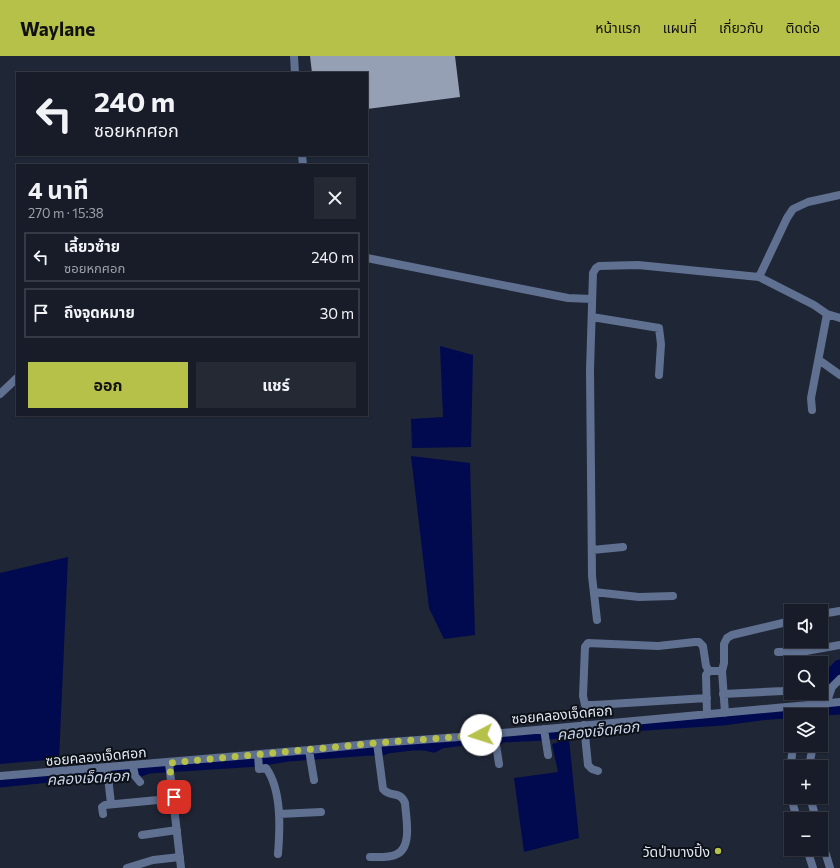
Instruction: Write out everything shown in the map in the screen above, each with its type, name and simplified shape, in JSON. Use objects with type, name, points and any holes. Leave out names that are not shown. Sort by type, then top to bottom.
[{"type":"street","points":[[294,56],[295,72]]},
{"type":"street","points":[[759,277],[792,209],[808,202],[840,195]]},
{"type":"street","points":[[368,258],[568,298],[592,299]]},
{"type":"street","points":[[597,620],[592,576],[590,370],[593,273],[596,268],[599,266],[638,265],[759,277],[801,298],[827,314],[840,318]]},
{"type":"street","points":[[812,410],[811,398],[827,314]]},
{"type":"street","points":[[592,317],[658,328],[661,344],[659,375]]},
{"type":"street","points":[[819,360],[840,375]]},
{"type":"street","points":[[0,394],[16,379]]},
{"type":"street","points":[[592,550],[623,548]]},
{"type":"street","points":[[594,592],[639,597],[673,596]]},
{"type":"street","points":[[828,613],[840,611]]},
{"type":"street","points":[[725,713],[722,671],[724,663],[724,644],[727,638],[732,635],[784,623]]},
{"type":"street","points":[[707,698],[584,704],[584,647],[588,642],[658,646],[699,642],[703,646],[706,666],[709,671]]},
{"type":"street","points":[[778,652],[806,651],[826,646],[840,645]]},
{"type":"street","points":[[806,651],[806,656]]},
{"type":"street","points":[[709,671],[722,671]]},
{"type":"street","points":[[707,714],[706,675],[709,671]]},
{"type":"street","points":[[821,708],[832,687],[840,679]]},
{"type":"street","points":[[723,694],[784,691]]},
{"type":"street","name":"ซอยคลองเจ็ดศอก","points":[[821,708],[840,702]]},
{"type":"street","name":"ซอยคลองเจ็ดศอก","points":[[0,776],[107,773],[136,774],[169,763],[584,728],[707,714],[784,711]]},
{"type":"street","points":[[584,728],[588,765],[592,769],[598,771]]},
{"type":"street","points":[[544,731],[548,755]]},
{"type":"street","points":[[493,736],[498,752],[499,764]]},
{"type":"street","points":[[370,857],[389,857],[397,855],[406,846],[407,839],[405,803],[403,798],[399,795],[389,793],[384,789],[377,746]]},
{"type":"street","points":[[309,750],[314,780]]},
{"type":"street","points":[[258,756],[259,769],[266,768],[270,774],[279,814],[278,854]]},
{"type":"street","points":[[169,763],[170,798],[174,830],[172,858],[181,868]]},
{"type":"street","points":[[107,773],[111,804]]},
{"type":"street","points":[[103,814],[102,807],[105,805],[170,798]]},
{"type":"street","points":[[279,814],[321,812]]},
{"type":"street","points":[[142,835],[174,830]]},
{"type":"street","points":[[809,856],[813,868]]},
{"type":"street","points":[[826,856],[830,868]]},
{"type":"street","points":[[127,868],[146,862],[172,858]]},
{"type":"shaded area","points":[[440,346],[473,355],[471,447],[412,448],[411,419],[443,417]]},
{"type":"shaded area","points":[[411,456],[470,463],[475,635],[444,639],[429,608]]},
{"type":"shaded area","points":[[68,557],[59,759],[0,764],[0,573]]},
{"type":"shaded area","points":[[569,739],[579,838],[524,852],[514,778],[558,772],[552,744]]},
{"type":"building","points":[[310,56],[455,56],[460,97],[368,109],[368,72],[312,72]]},
{"type":"waterway","points":[[828,680],[840,667]]},
{"type":"waterway","points":[[808,708],[813,700]]},
{"type":"waterway","name":"คลองเจ็ดศอก","points":[[0,783],[79,775],[119,773],[135,774],[149,769],[258,762],[288,757],[371,751],[380,752],[387,749],[412,746],[434,748],[441,744],[479,739],[496,742],[502,738],[545,736],[575,731],[587,735],[614,728],[723,721],[760,716],[840,710]]},
{"type":"place","name":"วัดป่าบางปิ้ง","points":[[718,851]]},
{"type":"route","points":[[174,797],[169,763],[376,743],[481,735]]}]
